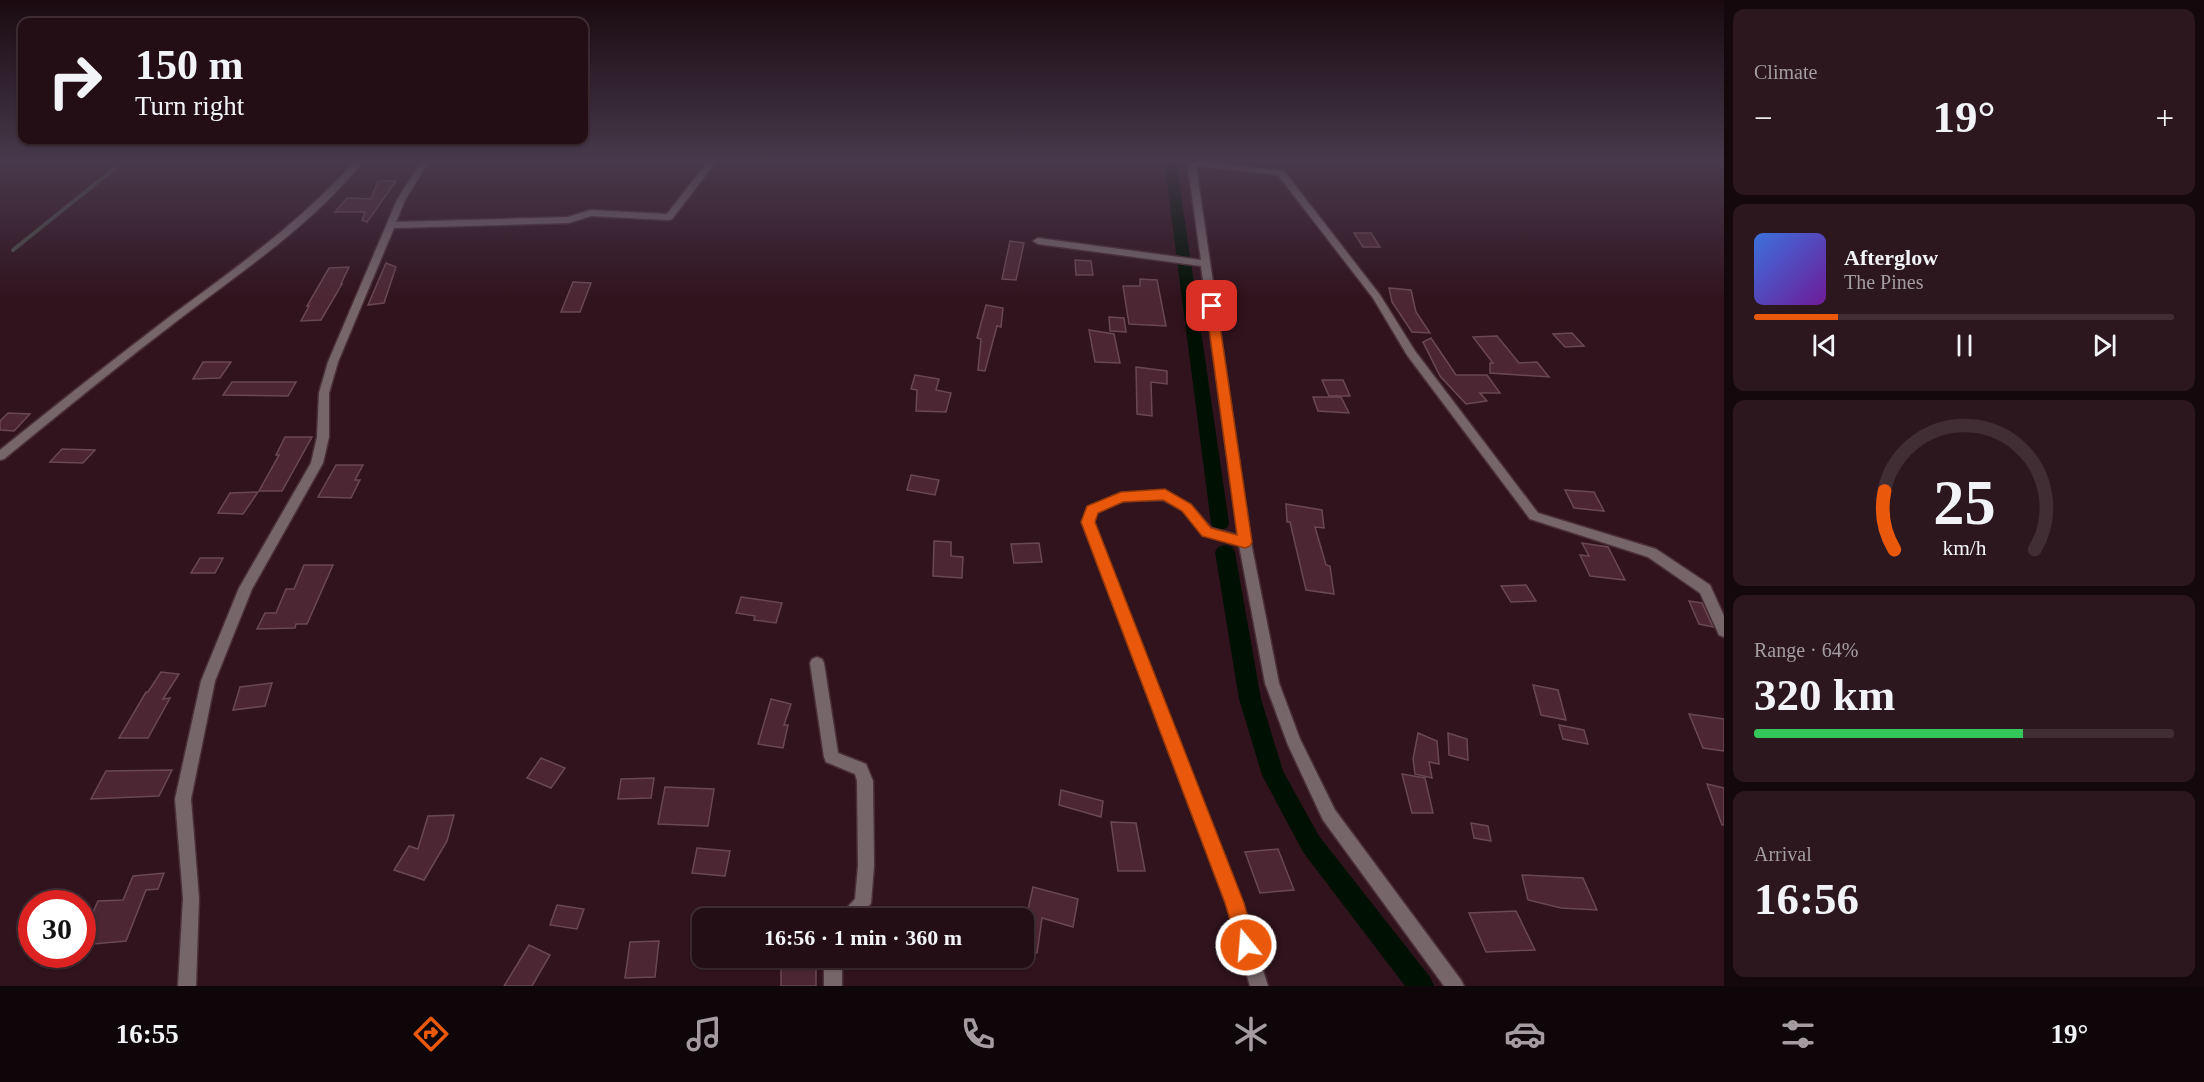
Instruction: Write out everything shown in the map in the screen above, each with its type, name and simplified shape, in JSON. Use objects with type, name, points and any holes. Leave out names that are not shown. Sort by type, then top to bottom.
[{"type":"street","points":[[0,456],[318,206]]},
{"type":"street","points":[[187,986],[191,898],[183,799],[208,681],[246,588],[317,463],[323,437],[324,393],[327,382],[399,206]]},
{"type":"street","points":[[391,225],[569,220],[590,213],[669,217],[677,206]]},
{"type":"street","points":[[1197,206],[1225,417],[1245,542],[1272,682],[1293,740],[1329,815],[1455,986]]},
{"type":"street","points":[[1307,206],[1377,297],[1411,353],[1534,516],[1652,553],[1706,589],[1724,631]]},
{"type":"street","points":[[1038,241],[1206,264]]},
{"type":"street","points":[[1245,542],[1207,532],[1186,507],[1165,495],[1121,497],[1092,510],[1088,522],[1234,903],[1259,986]]},
{"type":"street","points":[[817,663],[831,756],[861,770],[865,781],[866,866],[863,903],[858,908]]},
{"type":"street","points":[[833,968],[833,986]]},
{"type":"building","points":[[340,206],[378,206],[367,222],[362,220],[365,212],[335,212]]},
{"type":"building","points":[[1354,233],[1371,233],[1380,247],[1363,247]]},
{"type":"building","points":[[1010,241],[1024,243],[1016,280],[1002,279]]},
{"type":"building","points":[[1075,260],[1091,261],[1093,275],[1076,275]]},
{"type":"building","points":[[386,263],[396,267],[384,303],[368,305]]},
{"type":"building","points":[[349,267],[321,320],[301,321],[329,268]]},
{"type":"building","points":[[1140,279],[1157,280],[1166,326],[1129,324],[1123,286],[1140,286]]},
{"type":"building","points":[[573,282],[591,283],[580,312],[561,312]]},
{"type":"building","points":[[1389,288],[1411,290],[1416,312],[1430,333],[1412,332],[1392,302]]},
{"type":"building","points":[[986,305],[1003,308],[1001,327],[997,326],[985,371],[978,370],[981,339],[977,338]]},
{"type":"building","points":[[1109,317],[1124,318],[1126,332],[1110,331]]},
{"type":"building","points":[[1089,330],[1114,334],[1120,363],[1095,362]]},
{"type":"building","points":[[1572,333],[1584,346],[1565,347],[1553,334]]},
{"type":"building","points":[[1497,336],[1519,363],[1537,362],[1549,377],[1490,373],[1490,363],[1493,363],[1473,337]]},
{"type":"building","points":[[1431,338],[1456,375],[1487,375],[1500,393],[1480,393],[1487,401],[1466,404],[1440,376],[1423,342]]},
{"type":"building","points":[[203,362],[231,362],[220,378],[193,379]]},
{"type":"building","points":[[1136,367],[1167,371],[1167,384],[1151,382],[1152,416],[1137,414]]},
{"type":"building","points":[[915,375],[939,379],[936,390],[951,393],[946,412],[916,411],[917,390],[911,389]]},
{"type":"building","points":[[1322,380],[1343,380],[1350,396],[1329,396]]},
{"type":"building","points":[[232,382],[296,382],[288,396],[223,395]]},
{"type":"building","points":[[1313,397],[1341,397],[1349,413],[1318,411]]},
{"type":"building","points":[[8,413],[30,414],[14,431],[0,430],[0,421]]},
{"type":"building","points":[[285,437],[312,437],[282,491],[259,491],[279,455],[276,455]]},
{"type":"building","points":[[62,449],[95,450],[83,463],[50,462]]},
{"type":"building","points":[[336,465],[363,465],[355,480],[360,480],[351,498],[318,497]]},
{"type":"building","points":[[911,475],[939,480],[935,495],[907,490]]},
{"type":"building","points":[[1565,490],[1594,492],[1604,511],[1574,508]]},
{"type":"building","points":[[258,492],[243,514],[218,513],[230,493]]},
{"type":"building","points":[[1286,504],[1322,510],[1324,528],[1315,527],[1326,565],[1330,566],[1334,594],[1306,590],[1290,522],[1287,522]]},
{"type":"building","points":[[934,541],[951,542],[951,556],[963,557],[962,578],[933,576]]},
{"type":"building","points":[[1039,543],[1042,562],[1014,563],[1011,544]]},
{"type":"building","points":[[1582,543],[1608,547],[1625,580],[1590,576],[1580,555],[1589,556]]},
{"type":"building","points":[[200,558],[223,558],[215,573],[191,573]]},
{"type":"building","points":[[304,565],[333,565],[307,624],[296,624],[295,628],[257,629],[265,613],[276,613],[286,589],[294,589]]},
{"type":"building","points":[[1526,585],[1536,601],[1511,602],[1501,586]]},
{"type":"building","points":[[741,597],[782,603],[776,623],[754,620],[755,616],[736,613]]},
{"type":"building","points":[[1689,601],[1702,603],[1713,627],[1699,624]]},
{"type":"building","points":[[161,672],[179,674],[163,699],[170,698],[148,738],[119,738],[146,692]]},
{"type":"building","points":[[272,683],[265,706],[233,710],[240,687]]},
{"type":"building","points":[[1533,685],[1558,690],[1566,720],[1541,715]]},
{"type":"building","points":[[771,699],[791,704],[784,725],[788,725],[783,748],[758,744]]},
{"type":"building","points":[[1689,714],[1724,719],[1724,751],[1703,748]]},
{"type":"building","points":[[1559,725],[1584,730],[1588,744],[1563,739]]},
{"type":"building","points":[[1418,733],[1437,741],[1439,764],[1429,762],[1432,778],[1415,774],[1413,759]]},
{"type":"building","points":[[1448,733],[1467,739],[1468,760],[1449,755]]},
{"type":"building","points":[[541,758],[565,768],[551,788],[527,778]]},
{"type":"building","points":[[172,770],[159,796],[91,799],[106,771]]},
{"type":"building","points":[[1402,774],[1425,778],[1433,813],[1412,813]]},
{"type":"building","points":[[654,778],[651,798],[618,799],[621,779]]},
{"type":"building","points":[[1707,784],[1724,788],[1724,825],[1722,825]]},
{"type":"building","points":[[665,787],[714,789],[708,826],[658,824]]},
{"type":"building","points":[[1061,790],[1103,801],[1101,817],[1059,805]]},
{"type":"building","points":[[454,815],[447,841],[424,880],[394,870],[409,846],[418,849],[428,816]]},
{"type":"building","points":[[1111,822],[1136,823],[1145,871],[1118,871]]},
{"type":"building","points":[[1471,823],[1488,826],[1491,841],[1474,838]]},
{"type":"building","points":[[697,848],[730,851],[725,876],[692,873]]},
{"type":"building","points":[[1278,849],[1294,890],[1260,893],[1245,852]]},
{"type":"building","points":[[164,873],[158,889],[146,890],[126,941],[96,944],[98,901],[123,900],[133,876]]},
{"type":"building","points":[[1522,875],[1583,878],[1597,910],[1561,908],[1528,900]]},
{"type":"building","points":[[1033,887],[1078,899],[1073,927],[1042,918],[1037,953],[1034,952],[1034,908],[1028,908]]},
{"type":"building","points":[[557,905],[584,909],[577,929],[550,925]]},
{"type":"building","points":[[1516,911],[1535,950],[1486,952],[1469,913]]},
{"type":"building","points":[[659,941],[655,977],[625,978],[630,942]]},
{"type":"building","points":[[529,945],[550,955],[532,986],[504,986]]},
{"type":"building","points":[[781,968],[816,968],[816,986],[781,986]]},
{"type":"waterway","points":[[13,250],[68,206]]},
{"type":"waterway","points":[[1176,206],[1220,523]]},
{"type":"waterway","points":[[1225,552],[1250,699],[1273,775],[1311,844],[1421,986]]},
{"type":"route","points":[[1212,306],[1225,417],[1245,542],[1207,532],[1186,507],[1165,495],[1121,497],[1092,510],[1088,522],[1234,903],[1246,945]]}]
